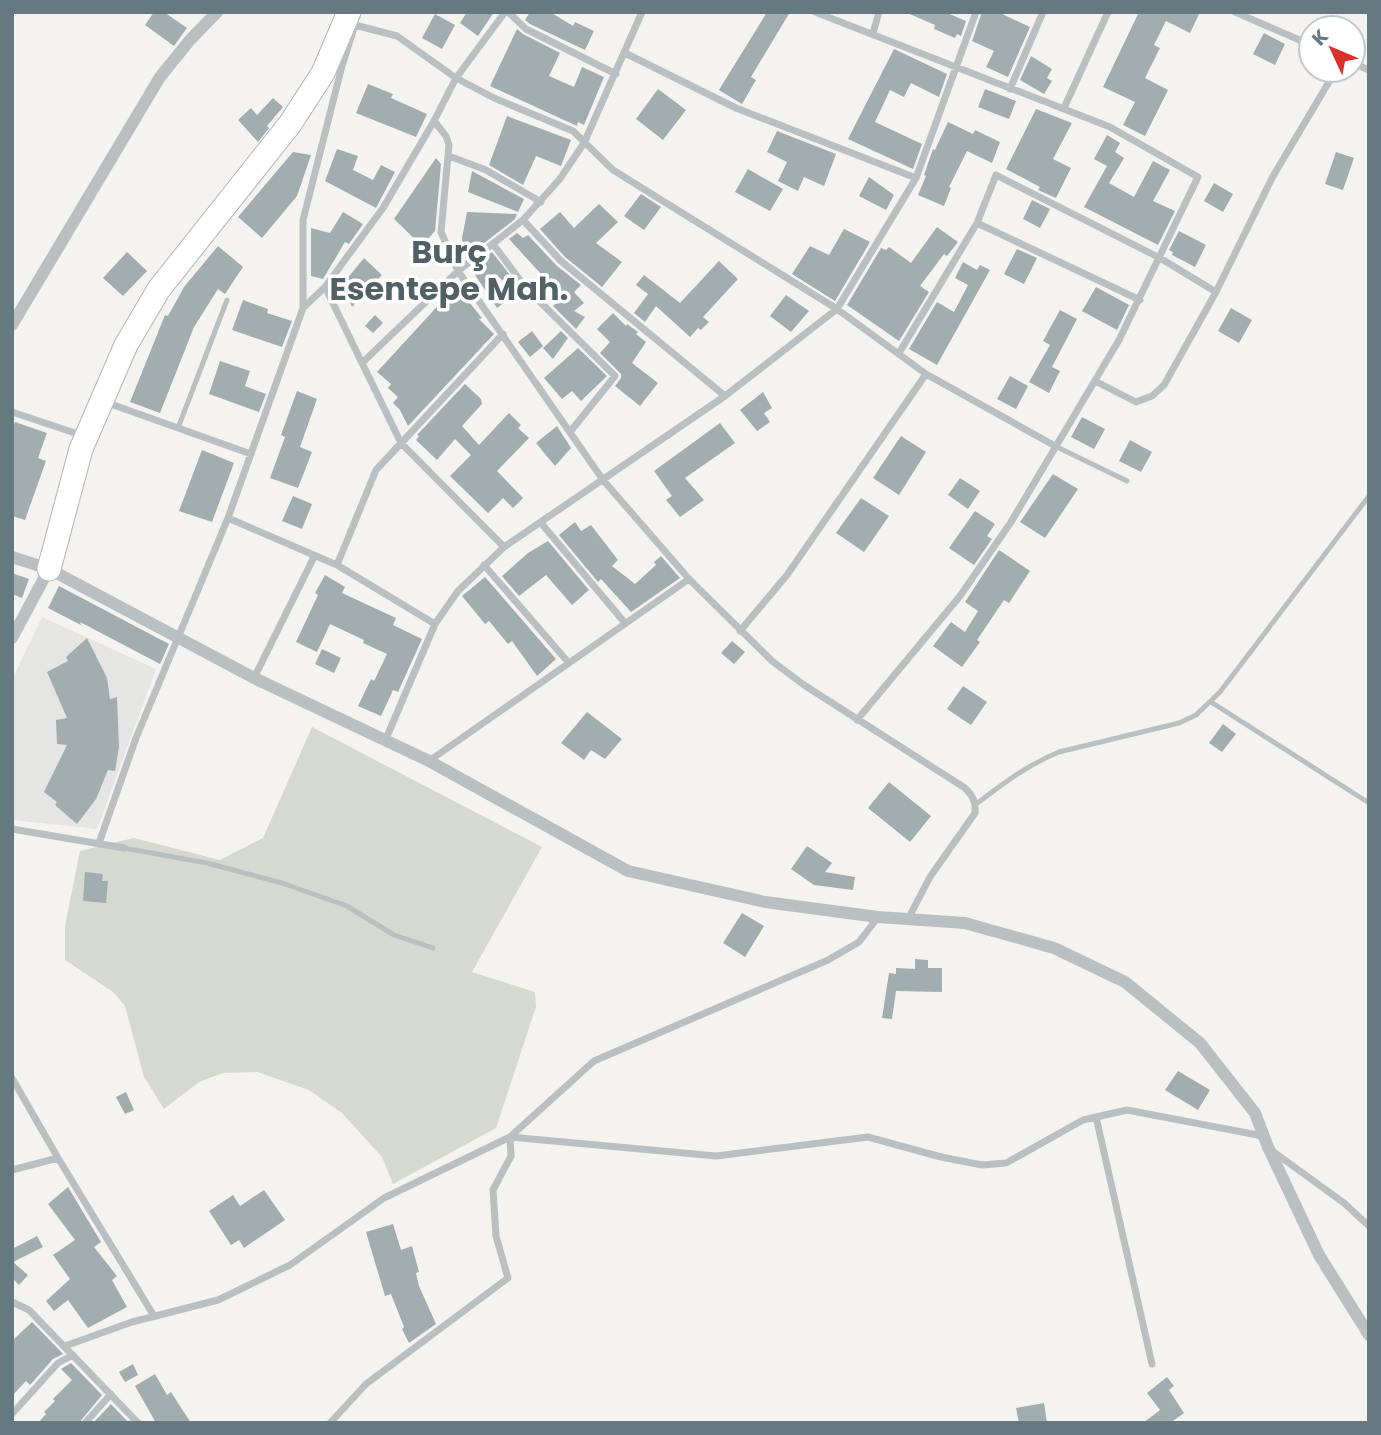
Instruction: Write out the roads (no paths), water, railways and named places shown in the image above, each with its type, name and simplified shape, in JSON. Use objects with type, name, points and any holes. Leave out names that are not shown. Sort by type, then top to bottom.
[{"type":"main road","points":[[49,569],[85,437],[126,345],[159,289],[290,124],[323,73],[350,18]]},
{"type":"street","points":[[12,325],[160,77],[217,12]]},
{"type":"street","points":[[303,308],[325,287],[383,208],[456,78],[506,12],[526,29],[616,74]]},
{"type":"street","points":[[362,363],[458,271],[523,220],[559,180],[583,142],[642,12]]},
{"type":"street","points":[[815,12],[1110,127],[1198,177],[1140,300],[1011,522],[960,596],[857,720]]},
{"type":"street","points":[[873,33],[879,12]]},
{"type":"street","points":[[385,741],[435,624],[458,591],[484,565],[504,547],[725,396],[837,309],[916,178],[976,12]]},
{"type":"street","points":[[1010,89],[1043,12]]},
{"type":"street","points":[[1064,108],[1108,12]]},
{"type":"street","points":[[1235,12],[1297,39]]},
{"type":"street","points":[[99,843],[136,738],[228,518],[303,308],[303,220],[342,66],[350,18],[397,36],[456,78],[494,98],[573,131],[613,170],[837,309],[926,374],[1057,447]]},
{"type":"street","points":[[625,52],[736,108],[916,178]]},
{"type":"street","points":[[1095,381],[1136,402],[1152,396],[1164,385],[1216,292],[1260,199],[1328,84]]},
{"type":"street","points":[[434,121],[446,136],[449,156],[442,232],[458,271],[603,480],[690,579],[772,661],[972,795],[976,804],[975,813],[930,877],[908,919]]},
{"type":"street","points":[[449,156],[486,170],[541,202]]},
{"type":"street","points":[[899,353],[978,223],[996,175],[1160,258],[1216,292]]},
{"type":"street","points":[[523,220],[561,261],[725,396]]},
{"type":"street","points":[[978,223],[1140,300]]},
{"type":"street","points":[[493,244],[526,288],[615,376],[570,432]]},
{"type":"street","points":[[325,287],[401,443],[504,547]]},
{"type":"street","points":[[337,565],[376,470],[503,334]]},
{"type":"street","points":[[740,631],[788,575],[926,374]]},
{"type":"street","points":[[101,401],[251,454]]},
{"type":"street","points":[[12,412],[85,437]]},
{"type":"street","points":[[228,518],[337,565],[435,624]]},
{"type":"street","points":[[541,523],[625,623]]},
{"type":"street","points":[[12,557],[49,569],[254,678],[429,761],[628,870],[765,902],[878,917],[965,923],[1054,948],[1125,982],[1200,1043],[1255,1113],[1319,1255],[1369,1335]]},
{"type":"street","points":[[254,678],[314,557]]},
{"type":"street","points":[[484,565],[568,662]]},
{"type":"street","points":[[12,638],[49,569]]},
{"type":"street","points":[[429,761],[690,579]]},
{"type":"street","points":[[12,829],[124,848]]},
{"type":"street","points":[[65,1346],[154,1316],[218,1300],[290,1265],[384,1198],[510,1137],[594,1061],[828,960],[859,942],[878,917]]},
{"type":"street","points":[[12,1078],[154,1316]]},
{"type":"street","points":[[510,1137],[716,1156],[868,1137],[982,1165],[1006,1163],[1083,1120],[1127,1110],[1266,1141],[1369,1226]]},
{"type":"street","points":[[1096,1117],[1152,1364]]},
{"type":"street","points":[[330,1423],[366,1384],[508,1278],[496,1236],[493,1190],[511,1156],[510,1137]]},
{"type":"street","points":[[14,1167],[58,1158]]},
{"type":"street","points":[[12,1302],[29,1310],[138,1423]]},
{"type":"street","points":[[12,1414],[58,1363],[73,1354]]},
{"type":"street","points":[[85,1423],[111,1394]]},
{"type":"lane","points":[[178,428],[227,300]]},
{"type":"lane","points":[[1057,447],[1127,481]]},
{"type":"lane","points":[[976,804],[1010,777],[1043,758],[1180,723],[1196,715],[1212,702],[1369,496]]},
{"type":"lane","points":[[1212,702],[1369,803]]},
{"type":"lane","points":[[124,848],[207,863],[282,883],[347,906],[394,935],[433,948]]},
{"type":"district","name":"Burç Esentepe Mah.","points":[[449,270]]}]
